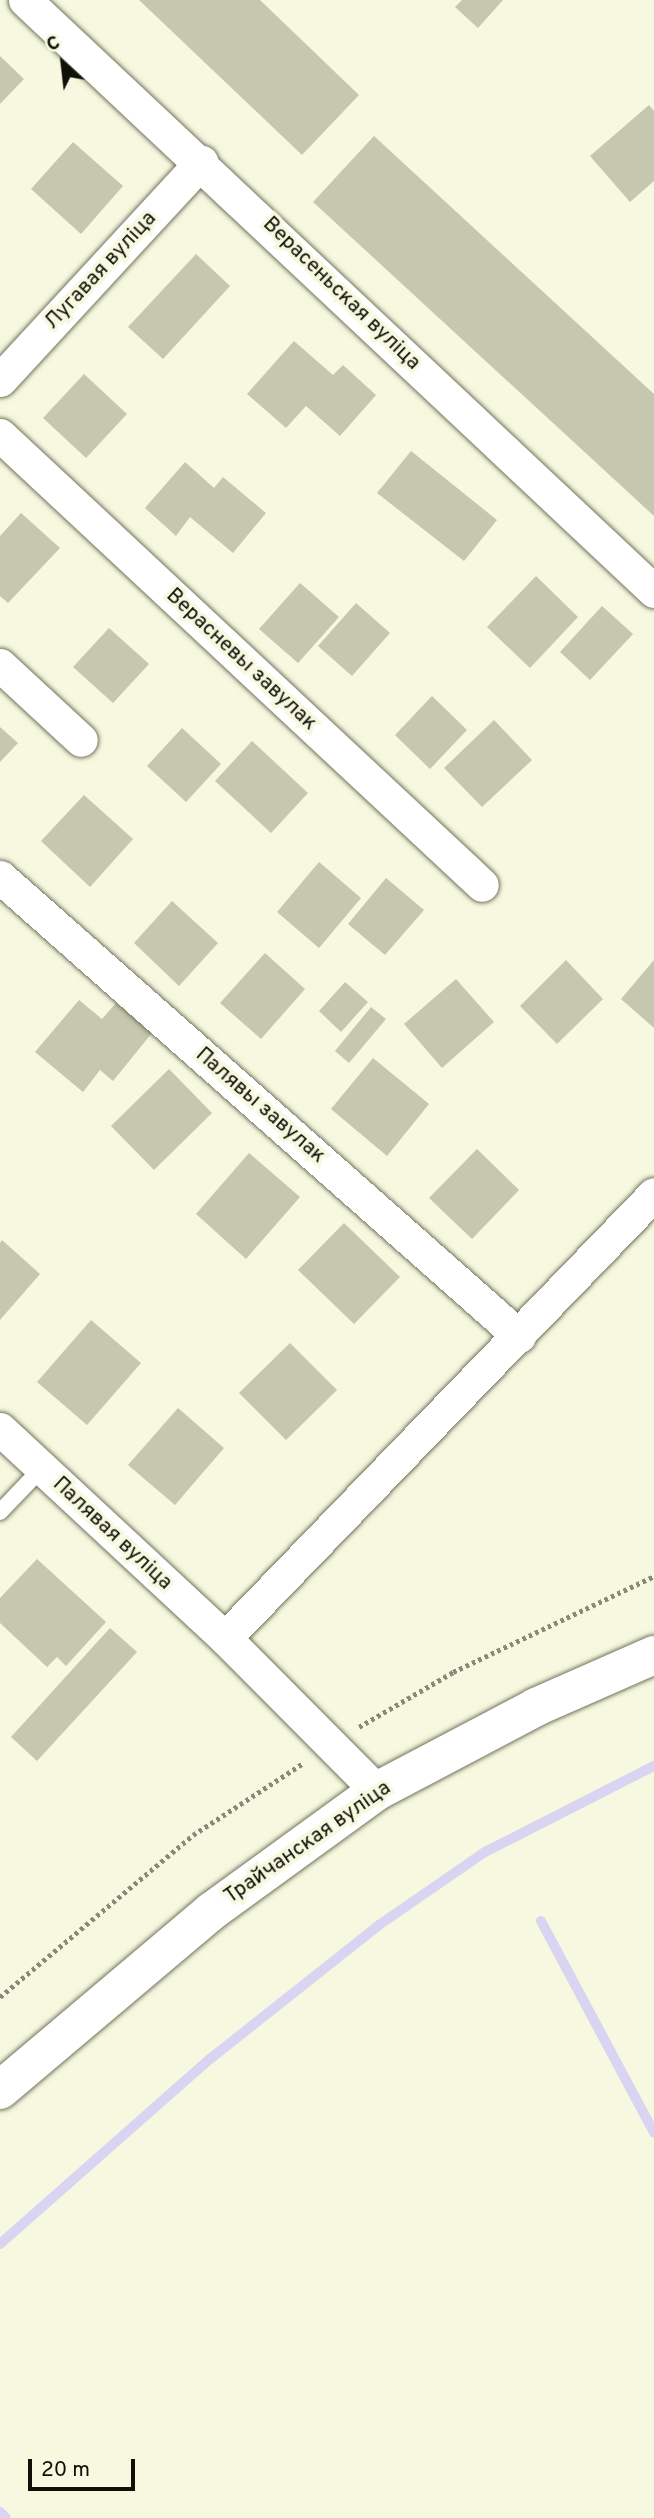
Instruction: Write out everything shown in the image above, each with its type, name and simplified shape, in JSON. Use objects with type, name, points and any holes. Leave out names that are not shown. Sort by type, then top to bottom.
[{"type":"street","name":"Верасеньская вуліца","points":[[25,0],[201,162],[654,591]]},
{"type":"street","name":"Лугавая вуліца","points":[[0,380],[201,162]]},
{"type":"street","name":"Верасневы завулак","points":[[0,435],[482,885]]},
{"type":"street","points":[[0,665],[81,740]]},
{"type":"street","name":"Палявы завулак","points":[[0,877],[519,1336]]},
{"type":"street","points":[[225,1638],[654,1194]]},
{"type":"street","name":"Палявая вуліца","points":[[0,1429],[225,1638],[377,1791]]},
{"type":"street","name":"Трайчанская вуліца","points":[[0,2090],[212,1911],[377,1791],[536,1707],[654,1655]]},
{"type":"lane","points":[[0,1512],[42,1468]]},
{"type":"building","points":[[139,0],[260,0],[359,95],[302,155]]},
{"type":"building","points":[[462,0],[503,0],[478,28],[455,7]]},
{"type":"building","points":[[0,56],[24,79],[0,104]]},
{"type":"building","points":[[649,105],[654,111],[654,181],[630,202],[590,156]]},
{"type":"building","points":[[374,136],[654,394],[654,516],[313,202]]},
{"type":"building","points":[[73,142],[123,186],[81,234],[31,189]]},
{"type":"building","points":[[196,254],[230,286],[163,359],[128,327]]},
{"type":"building","points":[[294,341],[333,375],[343,365],[376,395],[340,436],[306,406],[286,428],[247,394]]},
{"type":"building","points":[[84,374],[127,414],[86,458],[43,418]]},
{"type":"building","points":[[411,451],[497,520],[464,561],[377,493]]},
{"type":"building","points":[[185,462],[214,488],[223,477],[266,513],[233,553],[190,517],[176,536],[145,508]]},
{"type":"building","points":[[21,513],[60,548],[8,603],[0,596],[0,536]]},
{"type":"building","points":[[536,576],[578,617],[530,668],[487,627]]},
{"type":"building","points":[[300,583],[339,617],[298,663],[259,629]]},
{"type":"building","points":[[356,603],[390,633],[352,676],[318,646]]},
{"type":"building","points":[[602,606],[633,634],[590,680],[560,652]]},
{"type":"building","points":[[109,628],[149,664],[113,703],[73,667]]},
{"type":"building","points":[[432,696],[467,730],[430,769],[395,735]]},
{"type":"building","points":[[494,720],[532,760],[482,807],[444,768]]},
{"type":"building","points":[[0,727],[18,743],[0,762]]},
{"type":"building","points":[[182,728],[221,764],[186,802],[147,766]]},
{"type":"building","points":[[252,741],[308,793],[271,833],[215,781]]},
{"type":"building","points":[[84,795],[133,839],[90,887],[41,841]]},
{"type":"building","points":[[319,862],[361,898],[319,948],[277,912]]},
{"type":"building","points":[[386,878],[424,910],[385,955],[348,924]]},
{"type":"building","points":[[172,901],[218,943],[179,986],[134,943]]},
{"type":"building","points":[[265,953],[305,989],[261,1039],[220,1003]]},
{"type":"building","points":[[566,960],[603,999],[557,1044],[520,1006]]},
{"type":"building","points":[[654,960],[654,1028],[621,999]]},
{"type":"building","points":[[456,979],[494,1022],[442,1068],[404,1024]]},
{"type":"building","points":[[345,982],[368,1002],[341,1032],[319,1011]]},
{"type":"building","points":[[79,1000],[102,1019],[116,1003],[152,1033],[113,1081],[100,1070],[83,1092],[35,1052]]},
{"type":"building","points":[[371,1007],[386,1019],[349,1063],[335,1051]]},
{"type":"building","points":[[373,1058],[429,1104],[387,1156],[331,1109]]},
{"type":"building","points":[[169,1069],[212,1113],[154,1170],[111,1126]]},
{"type":"building","points":[[477,1149],[519,1190],[472,1239],[429,1198]]},
{"type":"building","points":[[249,1153],[300,1197],[246,1259],[196,1214]]},
{"type":"building","points":[[344,1223],[400,1277],[354,1324],[298,1270]]},
{"type":"building","points":[[2,1240],[40,1274],[0,1320],[0,1243]]},
{"type":"building","points":[[91,1320],[141,1363],[87,1425],[37,1382]]},
{"type":"building","points":[[290,1343],[337,1390],[286,1440],[239,1393]]},
{"type":"building","points":[[178,1408],[224,1448],[175,1505],[128,1465]]},
{"type":"building","points":[[37,1559],[106,1622],[66,1666],[57,1657],[47,1667],[0,1623],[0,1598]]},
{"type":"building","points":[[110,1628],[137,1652],[37,1761],[11,1737]]},
{"type":"waterway","points":[[0,2244],[210,2059],[379,1925],[485,1852],[654,1766]]},
{"type":"waterway","points":[[541,1921],[654,2133]]},
{"type":"waterway","points":[[0,2512],[6,2518]]}]
